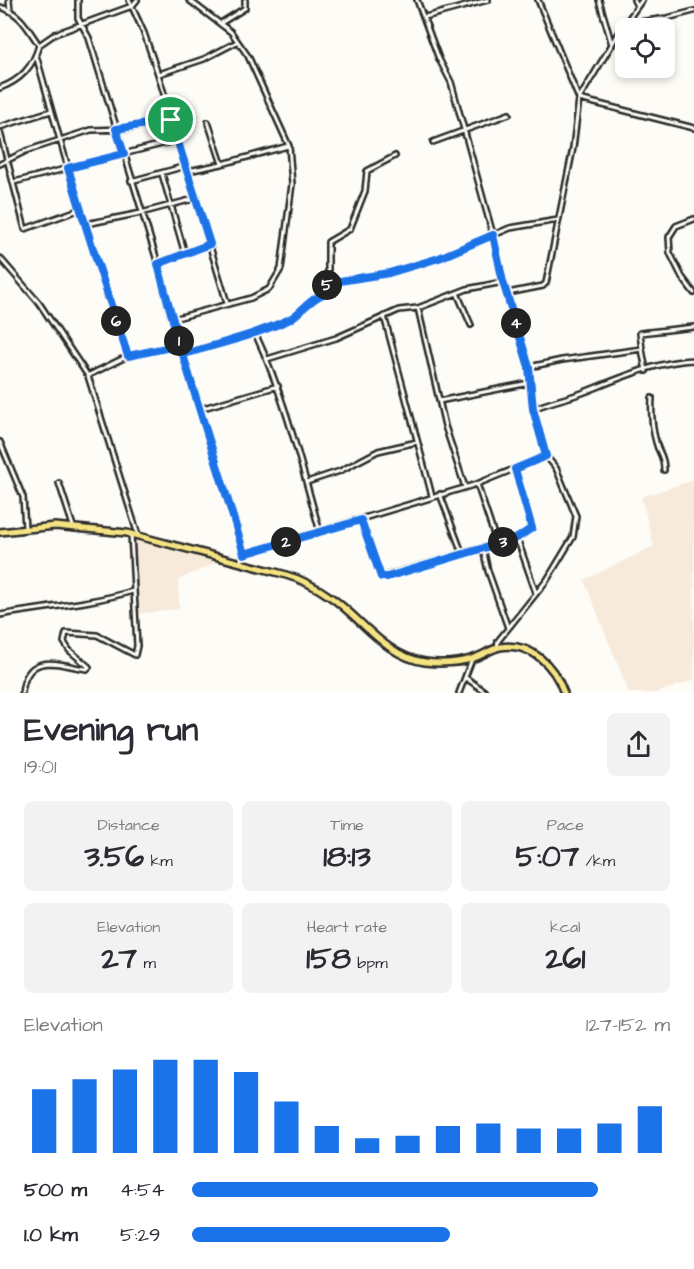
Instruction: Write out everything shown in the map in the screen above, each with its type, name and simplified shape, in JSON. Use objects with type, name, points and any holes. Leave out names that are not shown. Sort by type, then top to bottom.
[{"type":"highway","points":[[0,532],[25,528],[73,526],[131,534],[300,579],[333,599],[392,650],[408,658],[438,663],[472,659],[497,647],[515,646],[538,656],[556,675],[564,693]]},
{"type":"street","points":[[9,0],[10,10]]},
{"type":"street","points":[[78,0],[78,18],[89,38],[244,554],[240,562]]},
{"type":"street","points":[[129,0],[158,74],[227,303]]},
{"type":"street","points":[[0,88],[23,76],[36,55],[39,45],[54,34],[132,6],[137,0]]},
{"type":"street","points":[[173,319],[251,298],[269,289],[281,269],[292,184],[289,146],[248,56],[221,24],[189,0]]},
{"type":"street","points":[[221,24],[245,8],[246,0]]},
{"type":"street","points":[[417,0],[451,82],[493,235],[503,282],[529,367],[533,409],[546,456],[556,468],[572,505],[576,528],[573,537],[536,594],[498,641],[497,647]]},
{"type":"street","points":[[425,17],[488,0]]},
{"type":"street","points":[[538,0],[579,99]]},
{"type":"street","points":[[599,0],[612,45]]},
{"type":"street","points":[[634,0],[637,6]]},
{"type":"street","points":[[629,18],[642,0]]},
{"type":"street","points":[[0,7],[10,10],[22,20],[39,45]]},
{"type":"street","points":[[667,18],[694,11]]},
{"type":"street","points":[[508,293],[543,286],[546,283],[573,148],[579,99],[615,40]]},
{"type":"street","points":[[158,74],[204,59],[237,42]]},
{"type":"street","points":[[36,55],[58,139],[86,224],[96,265],[128,356]]},
{"type":"street","points":[[579,99],[694,128]]},
{"type":"street","points":[[0,127],[51,111]]},
{"type":"street","points":[[433,142],[464,129],[498,120],[509,114]]},
{"type":"street","points":[[0,164],[58,139],[91,130],[116,129],[171,120]]},
{"type":"street","points":[[208,122],[222,164]]},
{"type":"street","points":[[0,132],[25,229],[81,210]]},
{"type":"street","points":[[14,182],[178,140]]},
{"type":"street","points":[[188,171],[289,146]]},
{"type":"street","points":[[184,354],[255,333],[291,319],[316,296],[326,293],[328,283],[327,242],[350,229],[365,191],[367,171],[395,156]]},
{"type":"street","points":[[131,181],[186,166]]},
{"type":"street","points":[[162,174],[185,254]]},
{"type":"street","points":[[86,224],[141,213],[197,198]]},
{"type":"street","points":[[694,219],[676,226],[669,237],[670,253],[682,277],[694,293]]},
{"type":"street","points":[[328,283],[389,273],[439,258],[510,228],[558,220]]},
{"type":"street","points":[[158,264],[210,244]]},
{"type":"street","points":[[0,258],[39,303],[88,376],[138,536]]},
{"type":"street","points":[[0,267],[5,264]]},
{"type":"street","points":[[267,359],[336,338],[399,310],[418,308],[457,293],[503,282]]},
{"type":"street","points":[[457,293],[471,325]]},
{"type":"street","points":[[418,308],[445,426],[465,487]]},
{"type":"street","points":[[384,316],[432,496]]},
{"type":"street","points":[[645,371],[640,333],[694,327]]},
{"type":"street","points":[[255,333],[278,386],[320,532]]},
{"type":"street","points":[[88,376],[128,356],[180,345]]},
{"type":"street","points":[[529,367],[642,349]]},
{"type":"street","points":[[533,409],[553,400],[580,394],[645,371],[694,360]]},
{"type":"street","points":[[439,401],[529,383]]},
{"type":"street","points":[[200,409],[278,386]]},
{"type":"street","points":[[652,399],[651,416],[655,440],[658,449],[663,454],[664,470]]},
{"type":"street","points":[[0,442],[22,497],[25,528]]},
{"type":"street","points":[[307,482],[340,471],[378,451],[417,442]]},
{"type":"street","points":[[244,554],[477,484],[546,456]]},
{"type":"street","points":[[361,520],[381,577],[517,538],[532,528],[515,469]]},
{"type":"street","points":[[59,483],[73,526]]},
{"type":"street","points":[[477,484],[497,544]]},
{"type":"street","points":[[440,494],[462,553]]},
{"type":"street","points":[[22,693],[33,669],[41,664],[52,661],[87,669],[89,667],[69,650],[64,642],[66,633],[97,635],[135,655],[137,646],[131,534]]},
{"type":"street","points":[[517,538],[536,594]]},
{"type":"street","points":[[483,549],[488,572],[508,628]]},
{"type":"street","points":[[0,615],[99,601],[133,591]]},
{"type":"street","points":[[459,693],[472,659]]},
{"type":"street","points":[[466,678],[487,693]]},
{"type":"shaded area","points":[[694,480],[694,680],[656,693],[629,693],[584,580],[654,546],[641,497]]},
{"type":"shaded area","points":[[132,536],[222,560],[178,580],[179,609],[136,614]]},
{"type":"route","points":[[171,120],[116,129],[124,154],[68,168],[96,265],[128,356],[180,345],[184,354],[255,333],[291,319],[316,296],[326,293],[328,283],[389,273],[439,258],[493,235],[503,282],[529,367],[533,409],[546,456],[515,469],[532,528],[517,538],[387,577],[381,577],[361,520],[244,554],[184,354],[169,310],[158,264],[210,244],[171,120]]}]
